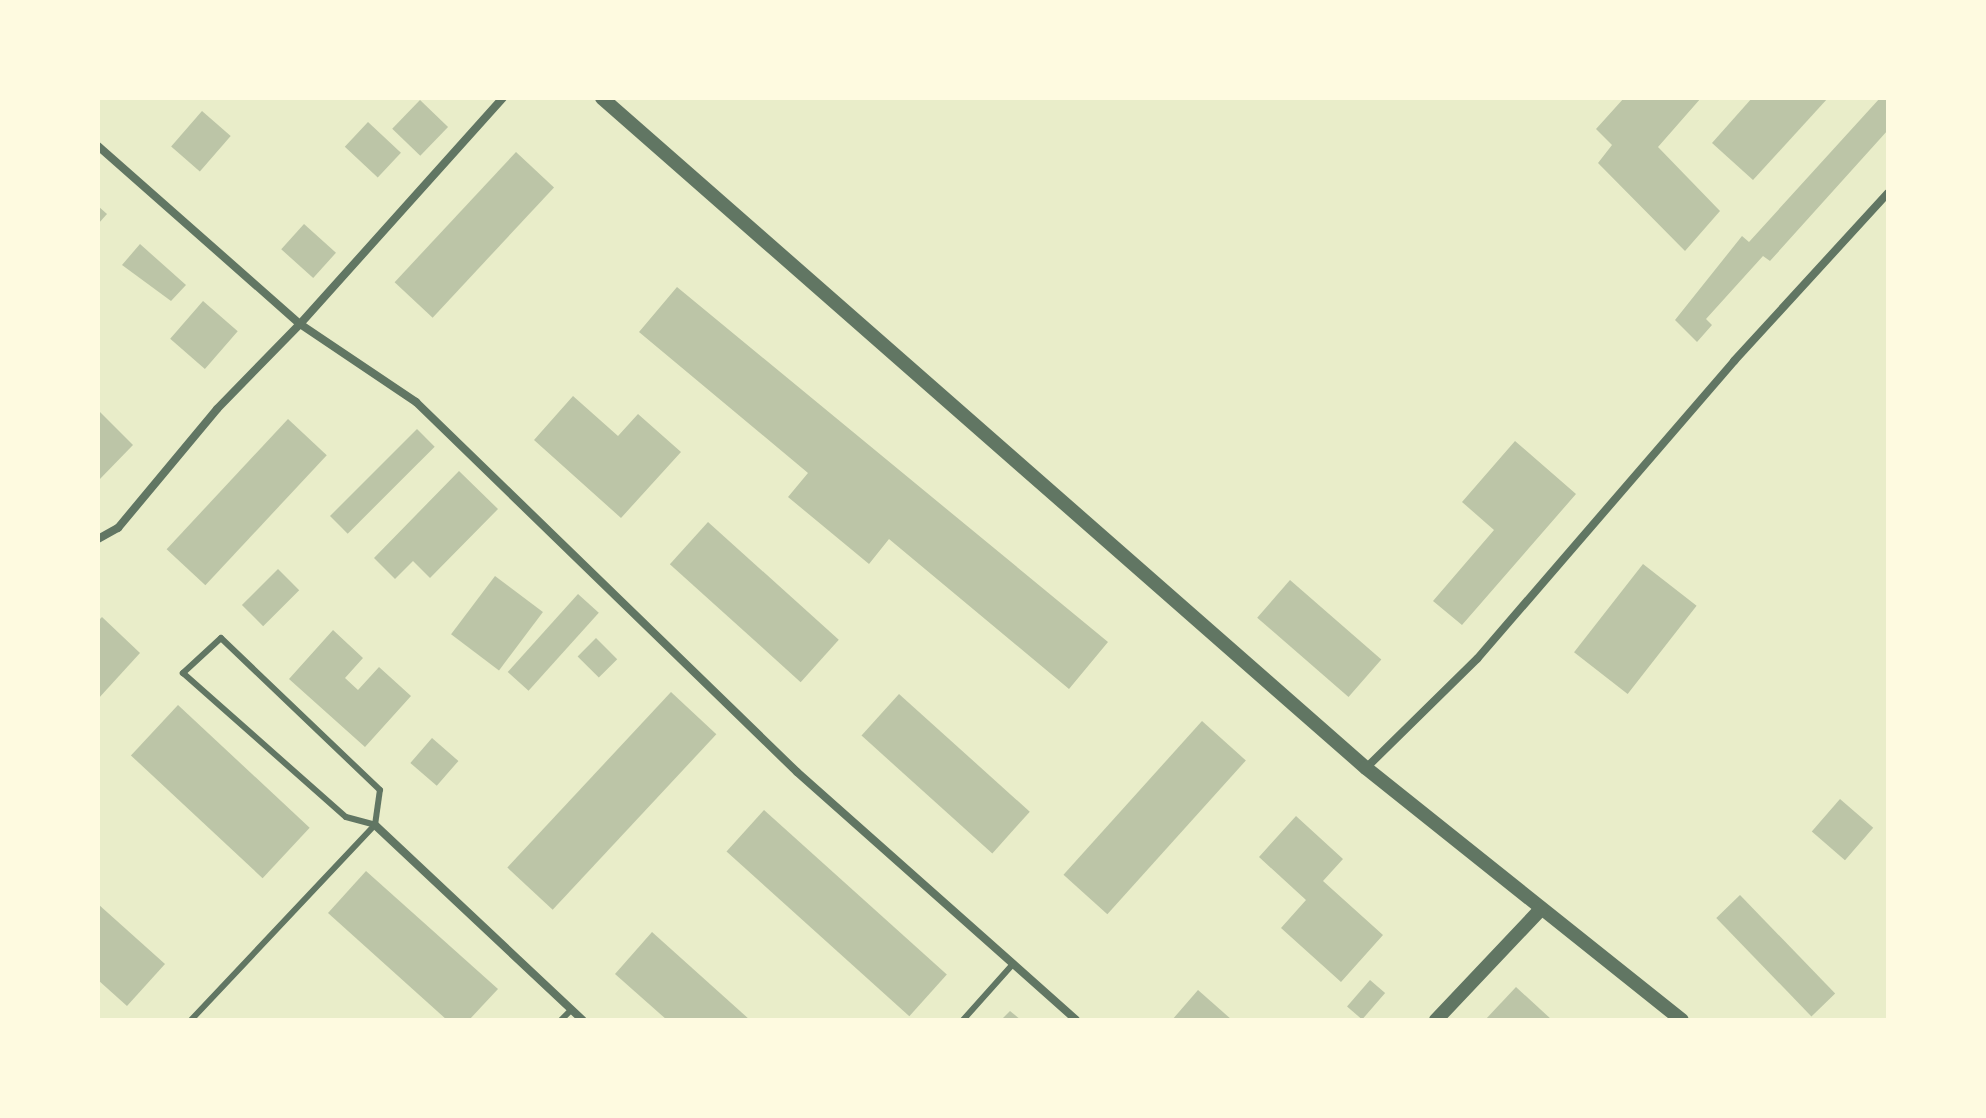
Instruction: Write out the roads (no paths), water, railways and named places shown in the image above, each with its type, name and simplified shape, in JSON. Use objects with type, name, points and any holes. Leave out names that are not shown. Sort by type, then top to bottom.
[{"type":"street","points":[[98,539],[118,528],[217,409],[300,324],[503,98]]},
{"type":"street","points":[[602,98],[1366,768],[1682,1020]]},
{"type":"street","points":[[98,146],[300,324],[416,402],[797,772],[1076,1020]]},
{"type":"street","points":[[1366,768],[1477,659],[1734,361],[1888,193]]},
{"type":"street","points":[[375,825],[583,1020]]},
{"type":"street","points":[[1436,1020],[1541,909]]},
{"type":"lane","points":[[191,1020],[375,825],[380,790],[221,638],[183,673],[346,817],[375,825]]},
{"type":"lane","points":[[963,1020],[1013,964]]},
{"type":"lane","points":[[561,1020],[571,1010]]}]
